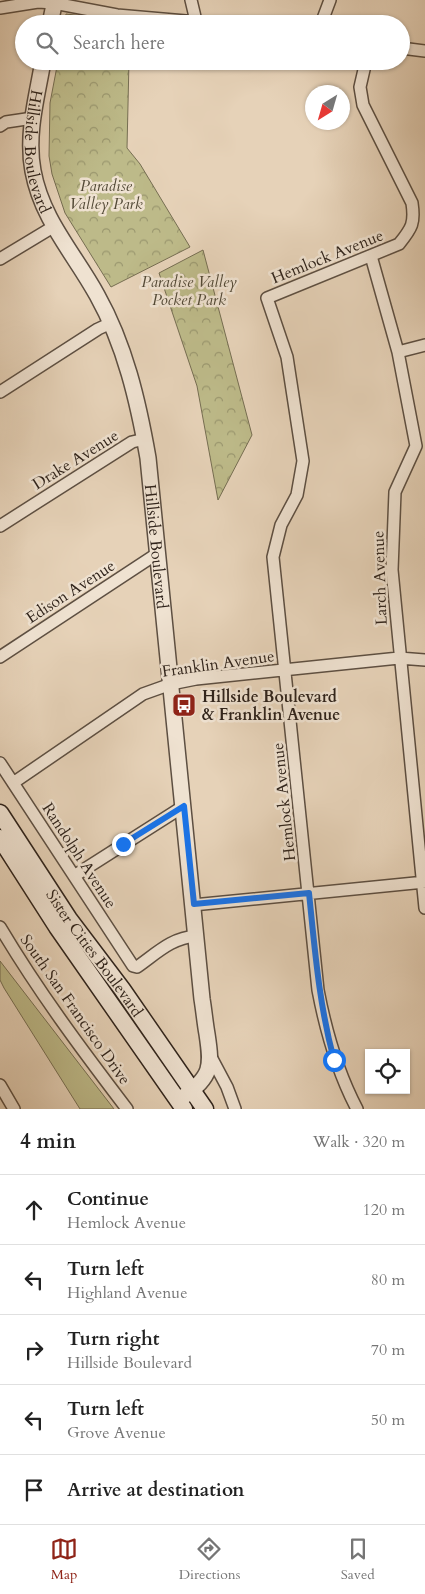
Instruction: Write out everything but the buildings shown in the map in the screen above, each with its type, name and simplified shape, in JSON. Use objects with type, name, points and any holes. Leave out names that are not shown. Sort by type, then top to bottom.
[{"type":"main road","name":"Sister Cities Boulevard","points":[[0,813],[69,919],[122,989],[193,1090]]},
{"type":"main road","name":"Sister Cities Boulevard","points":[[0,838],[57,927],[181,1105]]},
{"type":"main road","points":[[193,1090],[205,1109]]},
{"type":"street","points":[[191,0],[195,15]]},
{"type":"street","points":[[324,15],[330,0]]},
{"type":"street","points":[[0,8],[55,1],[117,15]]},
{"type":"street","points":[[52,15],[55,1]]},
{"type":"street","points":[[410,49],[425,51]]},
{"type":"street","name":"Hillside Boulevard","points":[[41,70],[30,144],[33,171],[53,227],[96,294],[111,323],[134,388],[145,439],[210,1055],[210,1066],[205,1076],[181,1105]]},
{"type":"street","name":"Hemlock Avenue","points":[[357,1109],[334,1060],[318,990],[273,556],[281,525],[297,495],[303,461],[287,357],[267,298],[399,244],[412,229],[414,215],[412,203],[363,105],[360,87],[364,70]]},
{"type":"street","points":[[0,126],[6,122],[33,118]]},
{"type":"street","points":[[0,258],[53,227]]},
{"type":"street","name":"Larch Avenue","points":[[371,256],[398,352],[421,446],[395,492],[392,570],[399,658],[424,882],[425,908]]},
{"type":"street","points":[[0,392],[98,329],[111,323]]},
{"type":"street","points":[[398,352],[425,345]]},
{"type":"street","name":"Drake Avenue","points":[[0,526],[132,442],[145,439]]},
{"type":"street","name":"Edison Avenue","points":[[0,657],[158,553]]},
{"type":"street","name":"Franklin Avenue","points":[[13,783],[143,694],[171,684],[196,679],[399,658],[425,660]]},
{"type":"street","name":"Randolph Avenue","points":[[0,763],[133,966],[137,967],[174,940],[196,936]]},
{"type":"street","points":[[74,876],[184,806]]},
{"type":"street","points":[[194,904],[424,882]]},
{"type":"street","name":"South San Francisco Drive","points":[[0,927],[56,1014],[127,1109]]},
{"type":"street","name":"Hillside Boulevard","points":[[210,1055],[227,1087],[235,1109]]},
{"type":"street","points":[[0,1085],[14,1109]]},
{"type":"green space","name":"Paradise Valley Park","points":[[56,70],[129,70],[127,148],[140,164],[190,247],[111,287],[65,213],[52,174],[49,156],[50,103]]},
{"type":"green space","name":"Paradise Valley Pocket Park","points":[[203,250],[252,435],[218,500],[197,386],[159,273]]},
{"type":"green space","points":[[0,961],[114,1109],[80,1109],[4,988],[0,980]]},
{"type":"place","name":"Hillside Boulevard & Franklin Avenue","points":[[184,705]]},
{"type":"route","points":[[123,844],[184,806],[194,904],[309,893],[318,990],[334,1060]]}]
